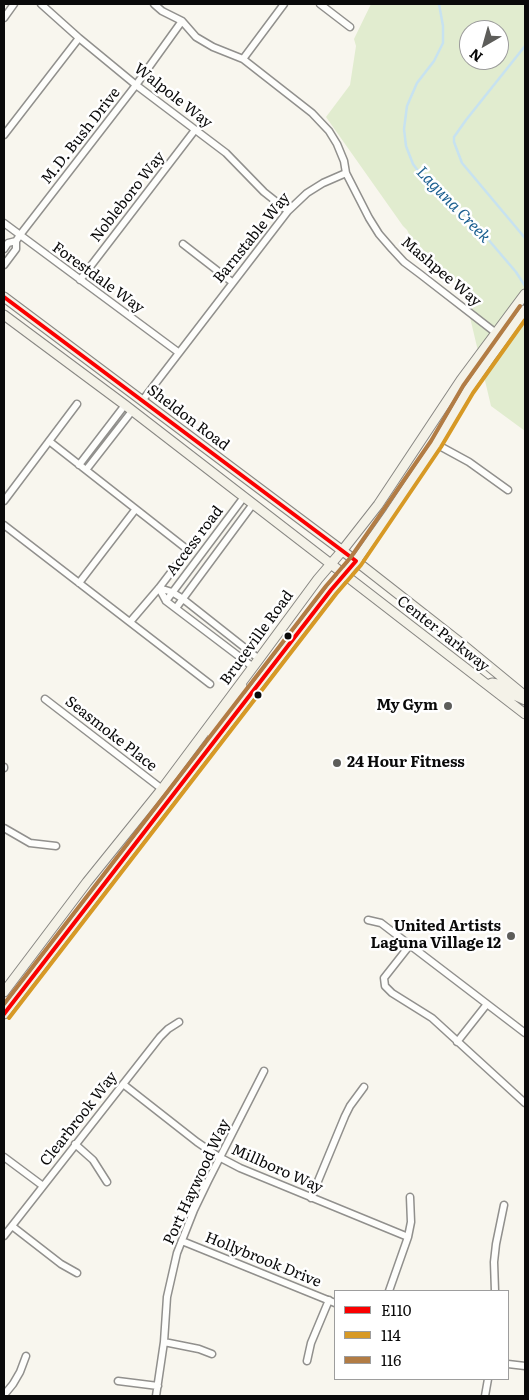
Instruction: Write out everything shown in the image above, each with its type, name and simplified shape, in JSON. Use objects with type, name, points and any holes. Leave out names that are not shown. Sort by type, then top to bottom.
[{"type":"main road","name":"Bruceville Road","points":[[4,1014],[356,561],[436,444],[513,318],[525,294]]},
{"type":"main road","name":"Sheldon Road","points":[[4,297],[356,561]]},
{"type":"main road","name":"Bruceville Road","points":[[4,992],[87,882],[162,789],[318,579],[378,505],[461,380],[496,333],[525,310]]},
{"type":"main road","name":"Sheldon Road","points":[[4,315],[345,574]]},
{"type":"main road","name":"Center Parkway","points":[[356,561],[525,696]]},
{"type":"main road","name":"Center Parkway","points":[[345,574],[525,714]]},
{"type":"main road","points":[[212,744],[212,734],[240,695],[244,679]]},
{"type":"main road","points":[[488,685],[492,682],[497,684],[525,700]]},
{"type":"street","points":[[4,18],[14,4]]},
{"type":"street","name":"Walpole Way","points":[[41,4],[136,85],[226,153],[264,192],[288,211]]},
{"type":"street","points":[[154,4],[162,11],[182,21],[196,37],[213,47],[243,59],[322,122],[336,144],[344,162],[346,173]]},
{"type":"street","points":[[243,59],[284,4]]},
{"type":"street","points":[[320,4],[350,26]]},
{"type":"street","name":"M.D. Bush Drive","points":[[4,249],[8,243],[18,238],[136,85],[182,21]]},
{"type":"street","points":[[4,135],[80,38]]},
{"type":"street","name":"Nobleboro Way","points":[[80,280],[195,130]]},
{"type":"street","name":"Barnstable Way","points":[[142,401],[288,211],[307,193],[322,183],[346,173]]},
{"type":"street","name":"Mashpee Way","points":[[346,173],[379,234],[404,262],[496,333]]},
{"type":"street","name":"Forestdale Way","points":[[4,223],[18,238],[80,280],[178,352]]},
{"type":"street","name":"M.D. Bush Drive","points":[[4,265],[16,249],[18,238]]},
{"type":"street","points":[[183,244],[232,282]]},
{"type":"street","points":[[4,500],[77,404]]},
{"type":"street","points":[[79,464],[128,408]]},
{"type":"street","points":[[86,470],[128,408]]},
{"type":"street","points":[[49,441],[188,550],[130,622]]},
{"type":"street","points":[[436,444],[472,464],[508,490]]},
{"type":"street","name":"Access road","points":[[166,600],[244,497]]},
{"type":"street","points":[[176,608],[252,504]]},
{"type":"street","points":[[79,582],[135,510]]},
{"type":"street","points":[[4,525],[210,684]]},
{"type":"street","points":[[159,588],[172,592],[183,599],[260,659]]},
{"type":"street","points":[[159,588],[166,600],[253,667]]},
{"type":"street","name":"Seasmoke Place","points":[[45,699],[162,789]]},
{"type":"street","points":[[4,828],[30,843],[56,846]]},
{"type":"street","points":[[368,920],[381,923],[525,1033]]},
{"type":"street","points":[[410,945],[384,978],[386,986],[392,993],[432,1018],[525,1103]]},
{"type":"street","points":[[458,1042],[487,1004]]},
{"type":"street","name":"Clearbrook Way","points":[[4,1236],[160,1037],[179,1022]]},
{"type":"street","name":"Port Haywood Way","points":[[156,1396],[168,1297],[175,1262],[194,1210],[264,1071]]},
{"type":"street","name":"Millboro Way","points":[[123,1084],[197,1142],[240,1168],[408,1237]]},
{"type":"street","points":[[311,1198],[345,1116],[364,1087]]},
{"type":"street","points":[[75,1144],[93,1160],[107,1182]]},
{"type":"street","points":[[4,1157],[43,1186]]},
{"type":"street","points":[[389,1290],[408,1237],[411,1222],[410,1197]]},
{"type":"street","points":[[495,1290],[494,1262],[504,1205]]},
{"type":"street","points":[[12,1226],[61,1264],[77,1273]]},
{"type":"street","name":"Hollybrook Drive","points":[[182,1241],[332,1301]]},
{"type":"street","points":[[307,1361],[311,1344],[332,1301]]},
{"type":"street","points":[[164,1342],[199,1349],[212,1354]]},
{"type":"street","points":[[4,1395],[20,1372],[26,1356]]},
{"type":"street","points":[[509,1364],[525,1366]]},
{"type":"street","points":[[485,1396],[488,1380]]},
{"type":"street","points":[[118,1381],[158,1386]]},
{"type":"green space","points":[[371,4],[525,4],[525,431],[491,406],[464,292],[410,236],[326,117],[350,85],[356,46],[354,39]]},
{"type":"waterway","name":"Laguna Creek","points":[[439,4],[443,26],[443,43],[434,61],[417,83],[407,106],[404,129],[406,146],[413,164],[426,182],[446,197],[475,224],[516,272],[525,286]]},
{"type":"waterway","name":"Laguna Creek","points":[[525,46],[454,137],[462,163],[525,238]]},
{"type":"transit line","name":"E110","points":[[4,297],[356,561],[331,590],[4,1014]]},
{"type":"transit line","name":"116","points":[[4,1004],[326,586],[351,557],[431,441],[463,386],[520,306]]},
{"type":"transit line","name":"114","points":[[9,1018],[336,594],[361,565],[441,447],[473,393],[525,320]]},
{"type":"place","name":"My Gym","points":[[448,706]]},
{"type":"place","name":"24 Hour Fitness","points":[[337,763]]},
{"type":"place","name":"United Artists Laguna Village 12","points":[[511,936]]}]
